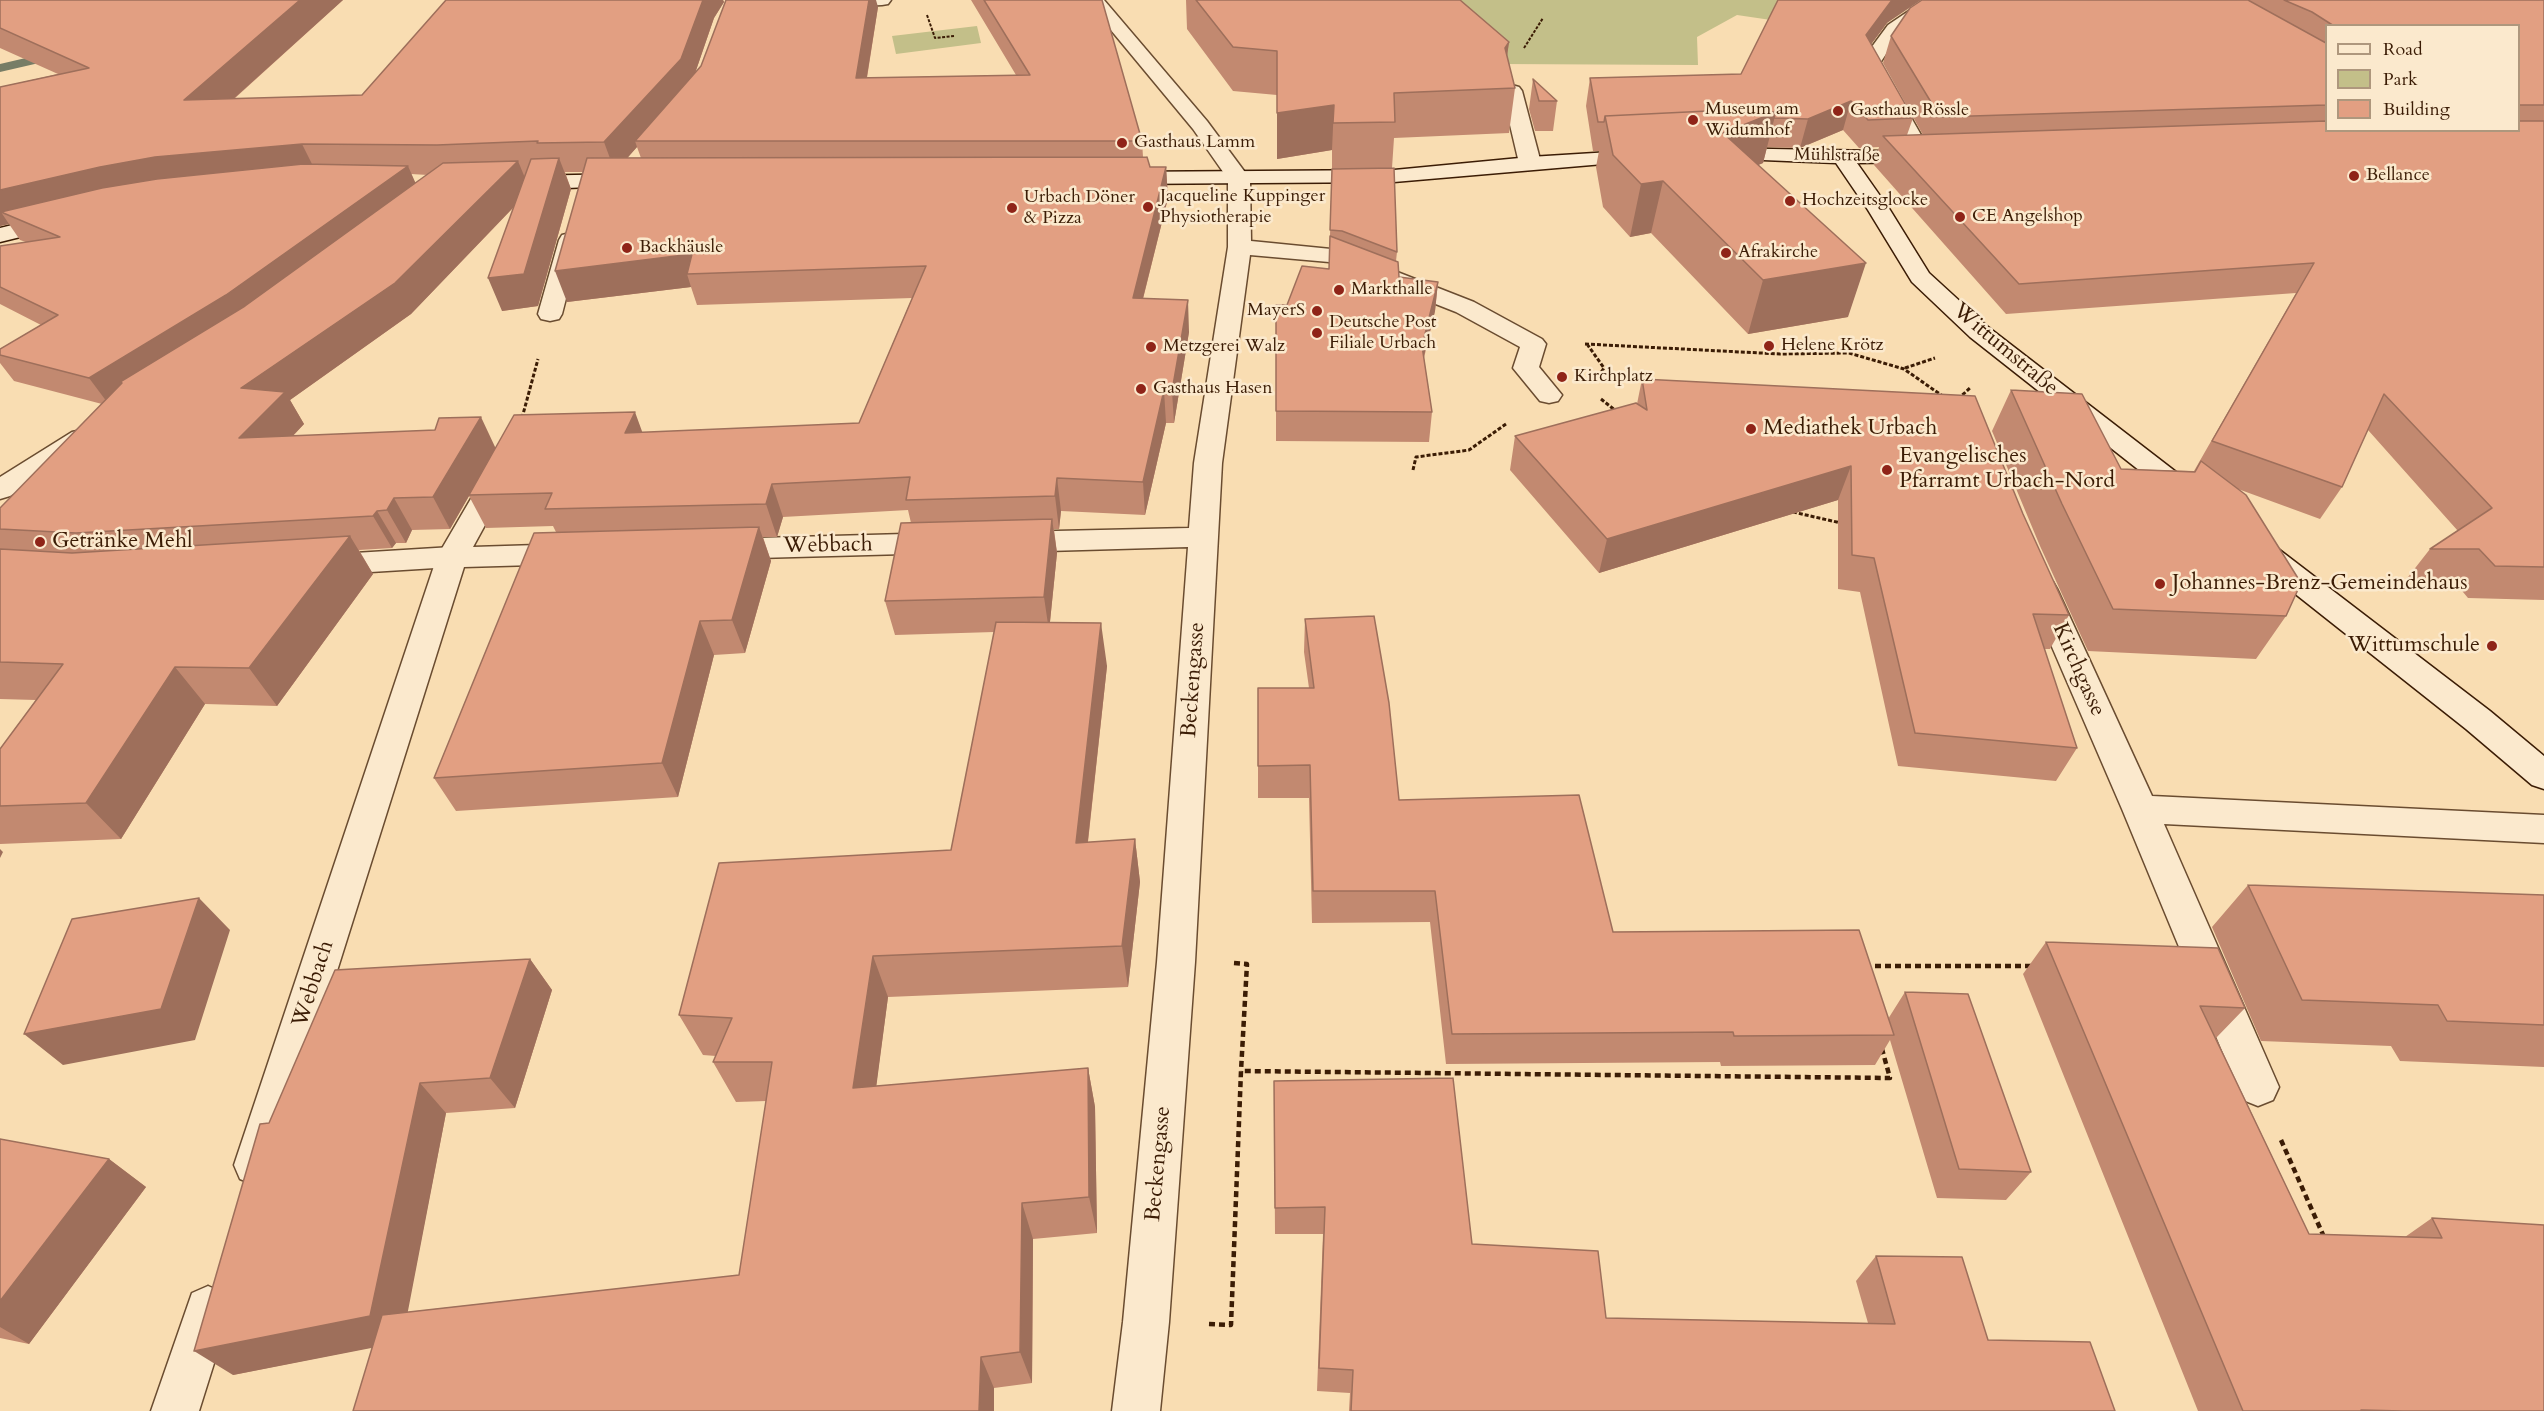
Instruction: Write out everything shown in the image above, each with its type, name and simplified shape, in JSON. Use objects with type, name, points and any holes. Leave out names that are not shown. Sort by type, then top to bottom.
[{"type":"street","points":[[738,3],[798,4],[882,0]]},
{"type":"street","points":[[1095,0],[1200,125],[1239,179]]},
{"type":"street","points":[[1922,156],[1870,63],[1894,29],[1937,0]]},
{"type":"street","points":[[1512,91],[1530,163]]},
{"type":"street","name":"Mühlstraße","points":[[1696,153],[1842,157],[1945,155]]},
{"type":"street","points":[[1106,178],[1239,179],[1394,176],[1530,163],[1660,155]]},
{"type":"street","name":"Wittumstraße","points":[[1842,157],[1879,210],[1920,277],[1979,332],[2208,510]]},
{"type":"street","points":[[497,183],[623,180],[643,171]]},
{"type":"street","name":"Beckengasse","points":[[1136,1411],[1146,1322],[1176,962],[1208,463],[1240,247],[1239,179]]},
{"type":"street","points":[[550,314],[587,180]]},
{"type":"street","points":[[0,235],[75,217]]},
{"type":"street","points":[[1240,247],[1333,255],[1465,307],[1533,344],[1526,368],[1549,395]]},
{"type":"street","points":[[0,490],[101,426]]},
{"type":"street","name":"Webbach","points":[[245,1195],[452,557],[515,444]]},
{"type":"street","name":"Webbach","points":[[691,550],[1203,537]]},
{"type":"street","points":[[2245,540],[2478,720],[2544,776]]},
{"type":"street","points":[[300,566],[452,557],[596,553]]},
{"type":"street","name":"Kirchgasse","points":[[2028,558],[2140,810],[2258,1087]]},
{"type":"street","points":[[2140,810],[2544,829]]},
{"type":"street","points":[[175,1411],[219,1274]]},
{"type":"path","points":[[926,10],[935,38],[954,36]]},
{"type":"path","points":[[515,444],[550,314]]},
{"type":"path","points":[[1533,344],[1587,344],[1780,354],[1849,353],[1904,369],[1948,399]]},
{"type":"path","points":[[1587,344],[1604,368],[1590,390]]},
{"type":"path","points":[[1904,369],[1944,355]]},
{"type":"path","points":[[1953,403],[1977,382]]},
{"type":"path","points":[[1413,470],[1416,457],[1468,450],[1549,395],[1590,390],[1616,411]]},
{"type":"path","points":[[1788,510],[1822,520],[1845,523]]},
{"type":"path","points":[[1146,1322],[1231,1324],[1247,964]]},
{"type":"path","points":[[1857,966],[2044,966]]},
{"type":"path","points":[[1241,1071],[1890,1078],[1880,1044]]},
{"type":"path","points":[[2258,1087],[2330,1249]]},
{"type":"green space","points":[[1441,0],[1788,0],[1798,24],[1737,15],[1697,37],[1698,65],[1501,64]]},
{"type":"green space","points":[[977,26],[981,43],[896,54],[892,36]]},
{"type":"building","points":[[0,0],[300,0],[184,100],[362,95],[446,0],[703,0],[681,59],[604,142],[537,143],[538,141],[437,145],[302,144],[155,157],[0,190],[0,87],[89,68],[0,28]]},
{"type":"building","points":[[726,0],[869,0],[856,78],[1030,75],[984,0],[1102,0],[1142,141],[635,141],[701,66]]},
{"type":"building","points":[[1196,0],[1460,0],[1509,42],[1505,48],[1515,88],[1394,93],[1395,122],[1333,123],[1334,105],[1277,113],[1277,51],[1233,47]]},
{"type":"building","points":[[1778,0],[1892,0],[1866,35],[1913,118],[1868,120],[1851,101],[1808,119],[1774,118],[1776,112],[1708,111],[1605,116],[1604,122],[1598,122],[1590,78],[1741,74]]},
{"type":"building","points":[[1922,0],[2248,0],[2325,42],[2325,105],[1940,117],[1891,36],[1910,8]]},
{"type":"building","points":[[2284,0],[2544,0],[2544,105],[2520,105],[2520,24],[2331,24],[2312,12]]},
{"type":"building","points":[[1533,79],[1557,101],[1539,101]]},
{"type":"building","points":[[1708,111],[1776,112],[1723,133],[1866,263],[1763,280],[1663,181],[1641,184],[1613,155],[1605,116]]},
{"type":"building","points":[[2325,121],[2325,132],[2520,132],[2520,121],[2544,121],[2544,567],[2495,566],[2479,549],[2430,549],[2492,508],[2384,394],[2342,487],[2212,441],[2314,263],[2019,284],[1883,136]]},
{"type":"building","points":[[1147,157],[1150,167],[1166,167],[1133,298],[1188,300],[1172,391],[1164,390],[1143,482],[1057,478],[1055,496],[906,500],[910,477],[772,484],[766,504],[545,509],[552,493],[469,495],[514,415],[635,412],[625,433],[859,423],[926,266],[687,274],[692,254],[555,271],[587,158]]},
{"type":"building","points":[[559,158],[524,274],[488,278],[531,159]]},
{"type":"building","points":[[518,161],[395,283],[241,388],[285,392],[239,438],[435,430],[439,418],[481,417],[433,497],[394,498],[387,510],[377,511],[373,516],[76,533],[0,529],[0,508],[122,383],[120,382],[245,306],[443,163]]},
{"type":"building","points":[[303,164],[408,166],[226,295],[89,378],[0,355],[0,349],[58,315],[0,287],[0,246],[60,237],[1,212],[102,188],[157,179]]},
{"type":"building","points":[[1394,168],[1397,252],[1342,231],[1330,230],[1332,169]]},
{"type":"building","points":[[1330,236],[1398,262],[1399,277],[1438,282],[1422,346],[1432,412],[1276,411],[1276,305],[1287,305],[1302,266],[1329,269]]},
{"type":"building","points":[[1642,379],[1975,396],[2023,514],[2069,615],[2033,614],[2077,748],[1915,733],[1874,558],[1852,555],[1851,466],[1607,539],[1515,436],[1636,403],[1647,410]]},
{"type":"building","points":[[2011,390],[2082,394],[2121,469],[2195,472],[2201,461],[2246,495],[2301,583],[2286,616],[2113,609],[2062,504]]},
{"type":"building","points":[[1052,519],[1044,597],[885,601],[901,523]]},
{"type":"building","points":[[759,527],[732,620],[700,621],[662,763],[434,778],[534,533]]},
{"type":"building","points":[[350,536],[249,668],[175,667],[86,803],[0,806],[0,749],[63,664],[0,662],[0,549],[72,553]]},
{"type":"building","points":[[1374,616],[1389,703],[1399,800],[1579,795],[1613,932],[1859,930],[1894,1035],[1734,1036],[1733,1032],[1452,1034],[1435,891],[1313,891],[1310,765],[1258,766],[1258,688],[1314,688],[1305,619]]},
{"type":"building","points":[[996,622],[1101,623],[1076,843],[1135,839],[1122,946],[873,956],[853,1088],[1088,1068],[1089,1197],[1022,1203],[1020,1352],[981,1357],[979,1411],[353,1411],[382,1315],[739,1275],[772,1062],[713,1062],[732,1018],[679,1015],[719,863],[951,850]]},
{"type":"building","points":[[2248,885],[2544,895],[2544,1025],[2447,1021],[2438,1005],[2302,1000]]},
{"type":"building","points":[[199,898],[161,1009],[24,1034],[72,919]]},
{"type":"building","points":[[2046,942],[2218,948],[2245,1008],[2200,1006],[2309,1234],[2442,1238],[2432,1218],[2544,1225],[2544,1411],[2243,1411]]},
{"type":"building","points":[[530,959],[490,1078],[420,1083],[370,1316],[194,1351],[260,1124],[269,1123],[335,970]]},
{"type":"building","points":[[1905,992],[1968,994],[2031,1172],[1959,1169]]},
{"type":"building","points":[[1453,1078],[1472,1244],[1598,1251],[1606,1318],[1895,1324],[1876,1256],[1962,1257],[1988,1340],[2090,1342],[2115,1411],[1351,1411],[1353,1370],[1319,1368],[1325,1207],[1275,1208],[1274,1081]]},
{"type":"building","points":[[0,1139],[109,1159],[0,1301]]},
{"type":"waterway","points":[[0,68],[60,54]]},
{"type":"place","name":"Gasthaus Rössle","points":[[1838,111]]},
{"type":"place","name":"Museum am Widumhof","points":[[1693,120]]},
{"type":"place","name":"Gasthaus Lamm","points":[[1122,143]]},
{"type":"place","name":"Bellance","points":[[2354,176]]},
{"type":"place","name":"Hochzeitsglocke","points":[[1790,201]]},
{"type":"place","name":"Jacqueline Kuppinger Physiotherapie","points":[[1148,207]]},
{"type":"place","name":"Urbach Döner & Pizza","points":[[1012,208]]},
{"type":"place","name":"CE Angelshop","points":[[1960,217]]},
{"type":"place","name":"Backhäusle","points":[[627,248]]},
{"type":"place","name":"Afrakirche","points":[[1726,253]]},
{"type":"place","name":"Markthalle","points":[[1339,290]]},
{"type":"place","name":"MayerS","points":[[1317,311]]},
{"type":"place","name":"Deutsche Post Filiale Urbach","points":[[1317,333]]},
{"type":"place","name":"Helene Krötz","points":[[1769,346]]},
{"type":"place","name":"Metzgerei Walz","points":[[1151,347]]},
{"type":"place","name":"Kirchplatz","points":[[1562,377]]},
{"type":"place","name":"Gasthaus Hasen","points":[[1141,389]]},
{"type":"place","name":"Mediathek Urbach","points":[[1751,429]]},
{"type":"place","name":"Evangelisches Pfarramt Urbach-Nord","points":[[1887,470]]},
{"type":"place","name":"Getränke Mehl","points":[[40,542]]},
{"type":"place","name":"Johannes-Brenz-Gemeindehaus","points":[[2160,584]]},
{"type":"place","name":"Wittumschule","points":[[2492,646]]}]
